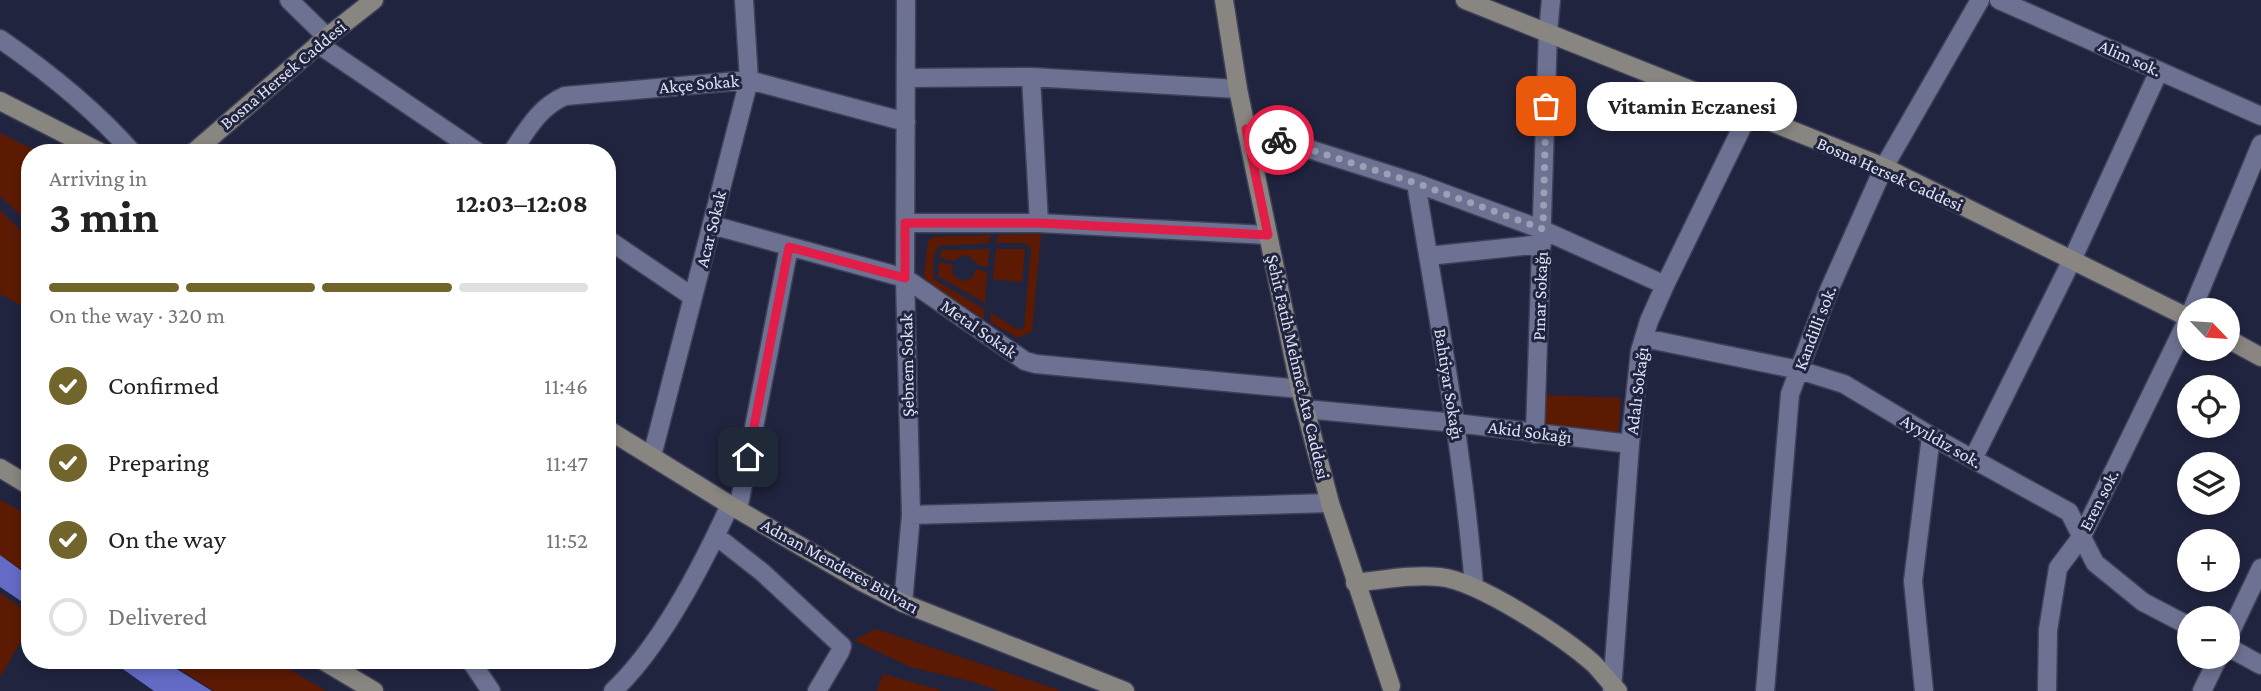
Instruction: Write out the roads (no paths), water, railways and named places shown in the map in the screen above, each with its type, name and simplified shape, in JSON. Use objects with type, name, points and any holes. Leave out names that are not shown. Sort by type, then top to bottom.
[{"type":"main road","name":"Bosna Hersek Caddesi","points":[[203,144],[322,40],[374,0]]},
{"type":"main road","name":"Şehit Fatih Mehmet Ata Caddesi","points":[[1224,0],[1238,89],[1300,389],[1330,503],[1392,689]]},
{"type":"main road","name":"Bosna Hersek Caddesi","points":[[1465,0],[1884,167],[2177,312]]},
{"type":"main road","points":[[0,101],[84,144]]},
{"type":"main road","points":[[2240,346],[2261,357]]},
{"type":"main road","name":"Adnan Menderes Bulvarı","points":[[616,434],[734,507],[903,603],[1125,691]]},
{"type":"main road","points":[[0,468],[21,481]]},
{"type":"main road","points":[[1355,583],[1420,576],[1441,577],[1474,586],[1556,635],[1595,665],[1614,689]]},
{"type":"main road","points":[[337,669],[374,691]]},
{"type":"street","points":[[289,0],[322,40],[467,144]]},
{"type":"street","name":"Acar Sokak","points":[[652,456],[748,80],[744,0]]},
{"type":"street","name":"Şebnem Sokak","points":[[903,603],[911,515],[905,278],[906,0]]},
{"type":"street","name":"Pınar Sokağı","points":[[1535,434],[1551,0]]},
{"type":"street","name":"Kandilli sok.","points":[[1765,691],[1790,394],[1829,290],[1884,167],[1980,0]]},
{"type":"street","name":"Alim sok.","points":[[1999,0],[2261,116]]},
{"type":"street","points":[[0,39],[35,62],[124,144]]},
{"type":"street","points":[[1973,459],[2072,260],[2159,71]]},
{"type":"street","points":[[1031,77],[1039,223]]},
{"type":"street","points":[[906,78],[1031,77],[1238,89]]},
{"type":"street","name":"Akçe Sokak","points":[[517,144],[546,106],[565,96],[748,80],[906,122]]},
{"type":"street","name":"Adalı Sokağı","points":[[1614,689],[1637,365],[1644,338],[1665,285],[1749,113]]},
{"type":"street","points":[[1246,129],[1416,183],[1665,285]]},
{"type":"street","points":[[2197,298],[2261,144]]},
{"type":"street","name":"Bahtiyar Sokağı","points":[[1416,183],[1456,423],[1474,586]]},
{"type":"street","points":[[905,223],[1039,223],[1268,235]]},
{"type":"street","name":"Metal Sokak","points":[[712,225],[905,278],[1025,361],[1300,389]]},
{"type":"street","points":[[1428,256],[1543,237]]},
{"type":"street","points":[[616,245],[693,297]]},
{"type":"street","points":[[613,691],[626,679],[666,623],[734,507],[789,247]]},
{"type":"street","name":"Ayyıldız sok.","points":[[1644,338],[1799,370],[1844,384],[1931,436],[2069,512],[2095,563],[2143,602],[2177,620]]},
{"type":"street","name":"Eren sok.","points":[[2047,691],[2048,630],[2058,568],[2081,536],[2177,342]]},
{"type":"street","name":"Akid Sokağı","points":[[1305,409],[1456,423],[1630,444]]},
{"type":"street","points":[[1924,691],[1913,582],[1931,436]]},
{"type":"street","points":[[911,515],[1330,503]]},
{"type":"street","points":[[716,536],[762,572],[842,646],[817,691]]},
{"type":"street","points":[[2240,612],[2261,568]]},
{"type":"street","points":[[2240,654],[2261,665]]},
{"type":"street","points":[[476,669],[491,691]]},
{"type":"street","points":[[2202,691],[2213,669]]},
{"type":"water","points":[[0,555],[21,570],[21,601],[0,587]]},
{"type":"water","points":[[123,669],[177,669],[212,691],[154,691]]},
{"type":"place","name":"Vitamin Eczanesi","points":[[1546,106]]}]
